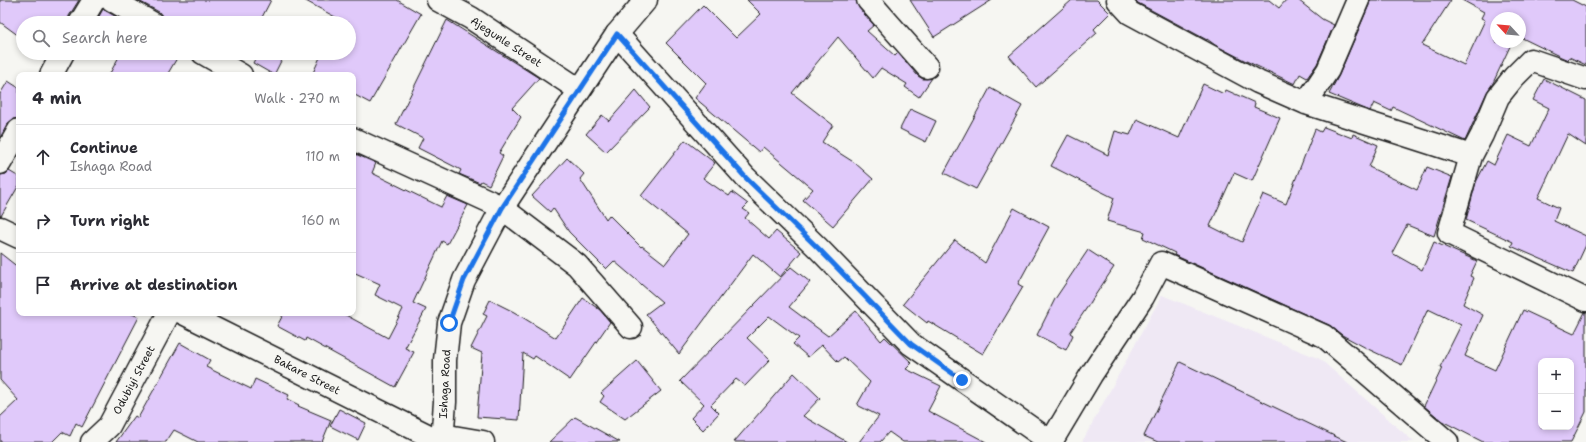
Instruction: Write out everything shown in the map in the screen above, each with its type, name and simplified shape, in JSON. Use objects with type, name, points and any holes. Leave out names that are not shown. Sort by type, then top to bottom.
[{"type":"street","points":[[84,16],[94,0]]},
{"type":"street","points":[[112,0],[140,16]]},
{"type":"street","name":"Ajegunle Street","points":[[438,0],[471,18],[572,85]]},
{"type":"street","name":"Ishaga Road","points":[[436,439],[438,327],[444,304],[497,205],[572,85],[614,24],[633,0]]},
{"type":"street","name":"Ishaga Road","points":[[497,205],[617,34],[646,0]]},
{"type":"street","points":[[868,0],[927,67]]},
{"type":"street","points":[[1118,0],[1130,12],[1258,82],[1306,103],[1471,156]]},
{"type":"street","points":[[1306,103],[1328,70],[1358,0]]},
{"type":"street","points":[[617,34],[746,178],[819,249],[911,344],[1051,442],[1091,375],[1143,297],[1161,263],[1324,336],[1447,442]]},
{"type":"street","points":[[53,72],[59,60]]},
{"type":"street","points":[[215,60],[236,72]]},
{"type":"street","points":[[1586,79],[1531,60],[1514,77],[1498,97],[1482,135],[1471,156],[1449,233],[1586,300]]},
{"type":"street","points":[[0,163],[16,135]]},
{"type":"street","points":[[356,140],[497,205],[577,265],[631,327]]},
{"type":"street","points":[[0,228],[16,236]]},
{"type":"street","name":"Odubiyi Street","points":[[92,442],[109,426],[167,316]]},
{"type":"street","name":"Bakare Street","points":[[189,316],[436,439],[483,442]]},
{"type":"shaded area","points":[[1162,295],[1320,359],[1414,442],[1082,442]]},
{"type":"building","points":[[0,0],[79,0],[69,16],[16,16],[16,34],[0,22]]},
{"type":"building","points":[[137,0],[271,0],[263,16],[162,16],[159,12]]},
{"type":"building","points":[[304,0],[397,0],[421,14],[370,103],[356,96],[356,72],[313,72],[319,60],[356,60],[356,16],[333,16]]},
{"type":"building","points":[[747,0],[856,0],[859,8],[874,25],[867,31],[895,56],[898,53],[918,76],[923,79],[932,78],[919,97],[905,87],[907,84],[881,68],[873,78],[838,37],[792,93],[833,125],[822,142],[855,163],[873,179],[833,226],[803,200],[813,189],[763,147],[759,152],[695,98],[706,83],[666,43],[703,5],[736,38],[761,14]]},
{"type":"building","points":[[910,0],[992,0],[934,37]]},
{"type":"building","points":[[1072,0],[1097,0],[1110,13],[1094,29],[1097,33],[1036,87],[1009,56]]},
{"type":"building","points":[[1135,0],[1269,0],[1279,8],[1286,0],[1298,0],[1322,19],[1334,25],[1317,64],[1307,78],[1300,74],[1295,84],[1215,45],[1207,39],[1138,3]]},
{"type":"building","points":[[1370,0],[1451,0],[1422,45],[1464,65],[1485,20],[1481,18],[1484,12],[1462,0],[1572,0],[1586,7],[1586,65],[1569,57],[1568,60],[1526,40],[1526,12],[1490,12],[1490,48],[1509,48],[1465,141],[1393,107],[1391,111],[1374,103],[1370,111],[1329,94],[1339,75]]},
{"type":"building","points":[[103,9],[115,16],[99,16]]},
{"type":"building","points":[[447,20],[539,78],[512,108],[521,117],[499,153],[503,156],[489,185],[481,181],[480,183],[459,174],[461,170],[418,148],[423,138],[396,124]]},
{"type":"building","points":[[117,60],[176,60],[169,72],[111,72]]},
{"type":"building","points":[[254,60],[282,60],[276,72],[269,72],[253,63]]},
{"type":"building","points":[[1544,79],[1586,100],[1586,146],[1568,134],[1538,198],[1559,208],[1554,221],[1586,236],[1586,245],[1573,273],[1511,246],[1513,242],[1466,220],[1476,182],[1487,161],[1494,165],[1508,135],[1531,146],[1549,108],[1533,100]]},
{"type":"building","points":[[8,81],[16,86],[16,118],[8,123],[0,138],[0,94]]},
{"type":"building","points":[[1203,84],[1224,94],[1226,90],[1255,103],[1254,107],[1280,118],[1252,181],[1234,173],[1210,226],[1242,242],[1263,194],[1286,204],[1315,129],[1321,132],[1324,127],[1352,138],[1353,134],[1378,145],[1369,167],[1417,190],[1427,167],[1452,177],[1434,236],[1407,225],[1392,253],[1422,270],[1434,242],[1477,261],[1470,276],[1474,278],[1463,304],[1483,315],[1465,356],[1495,370],[1523,310],[1574,334],[1586,312],[1586,412],[1571,442],[1483,442],[1442,421],[1424,406],[1442,368],[1440,367],[1461,325],[1428,309],[1402,365],[1342,335],[1329,325],[1174,255],[1175,253],[1143,238],[1145,232],[1107,221],[1114,198],[1051,166],[1068,135],[1108,155],[1115,131],[1130,135],[1137,119],[1179,138]]},
{"type":"building","points":[[990,88],[1022,106],[976,189],[944,173]]},
{"type":"building","points":[[636,90],[650,107],[606,152],[586,134],[602,115],[609,121]]},
{"type":"building","points":[[910,109],[936,121],[926,142],[900,129]]},
{"type":"building","points":[[685,140],[715,163],[703,178],[729,196],[732,192],[748,204],[743,209],[749,213],[745,218],[769,239],[776,231],[801,252],[780,277],[753,254],[679,354],[646,314],[662,302],[614,261],[606,269],[569,232],[553,208],[550,212],[532,196],[567,158],[584,174],[580,179],[606,219],[609,215],[641,247],[642,246],[665,264],[688,234],[641,196]]},
{"type":"building","points":[[356,154],[376,163],[372,173],[441,207],[447,196],[468,205],[447,244],[442,241],[413,303],[426,309],[405,348],[414,352],[395,387],[306,338],[305,341],[277,326],[282,316],[348,316],[388,338],[403,309],[375,295],[380,284],[356,273]]},
{"type":"building","points":[[9,171],[16,175],[16,190],[0,216],[0,175],[6,174]]},
{"type":"building","points":[[1014,208],[1049,227],[1018,284],[1023,287],[983,354],[928,321],[927,323],[903,304],[955,240],[985,263]]},
{"type":"building","points":[[1088,250],[1114,267],[1070,333],[1073,335],[1066,350],[1037,335],[1055,299]]},
{"type":"building","points":[[0,253],[16,266],[16,316],[139,317],[82,427],[76,423],[70,436],[62,432],[52,442],[0,442],[0,417],[18,400],[0,380]]},
{"type":"building","points":[[791,267],[810,282],[789,307],[828,336],[856,311],[881,341],[885,337],[912,363],[906,369],[941,386],[928,411],[986,442],[903,442],[889,432],[880,442],[859,442],[879,416],[857,405],[870,382],[844,357],[838,362],[822,345],[808,357],[793,344],[799,338],[769,316],[747,338],[770,360],[745,386],[736,379],[711,405],[719,413],[703,430],[691,418],[704,404],[680,381]]},
{"type":"building","points":[[583,298],[600,310],[610,322],[570,380],[535,356],[533,359],[523,353],[519,420],[477,417],[482,353],[471,348],[487,316],[483,314],[490,300],[514,312],[556,338]]},
{"type":"building","points":[[180,343],[210,360],[206,367],[251,389],[255,379],[289,395],[287,399],[299,405],[298,406],[331,420],[322,442],[198,442],[174,430],[166,442],[116,442],[135,416],[138,418]]},
{"type":"building","points":[[637,361],[661,391],[625,419],[600,402],[604,396],[601,393]]},
{"type":"building","points":[[1180,362],[1347,442],[1158,442],[1144,436]]},
{"type":"building","points":[[794,373],[820,398],[803,416],[847,442],[734,442]]},
{"type":"building","points":[[339,409],[366,423],[358,440],[330,426]]},
{"type":"building","points":[[575,417],[620,442],[549,442]]},
{"type":"route","points":[[449,323],[464,280],[502,208],[617,34],[746,178],[819,249],[911,344],[962,380]]}]
